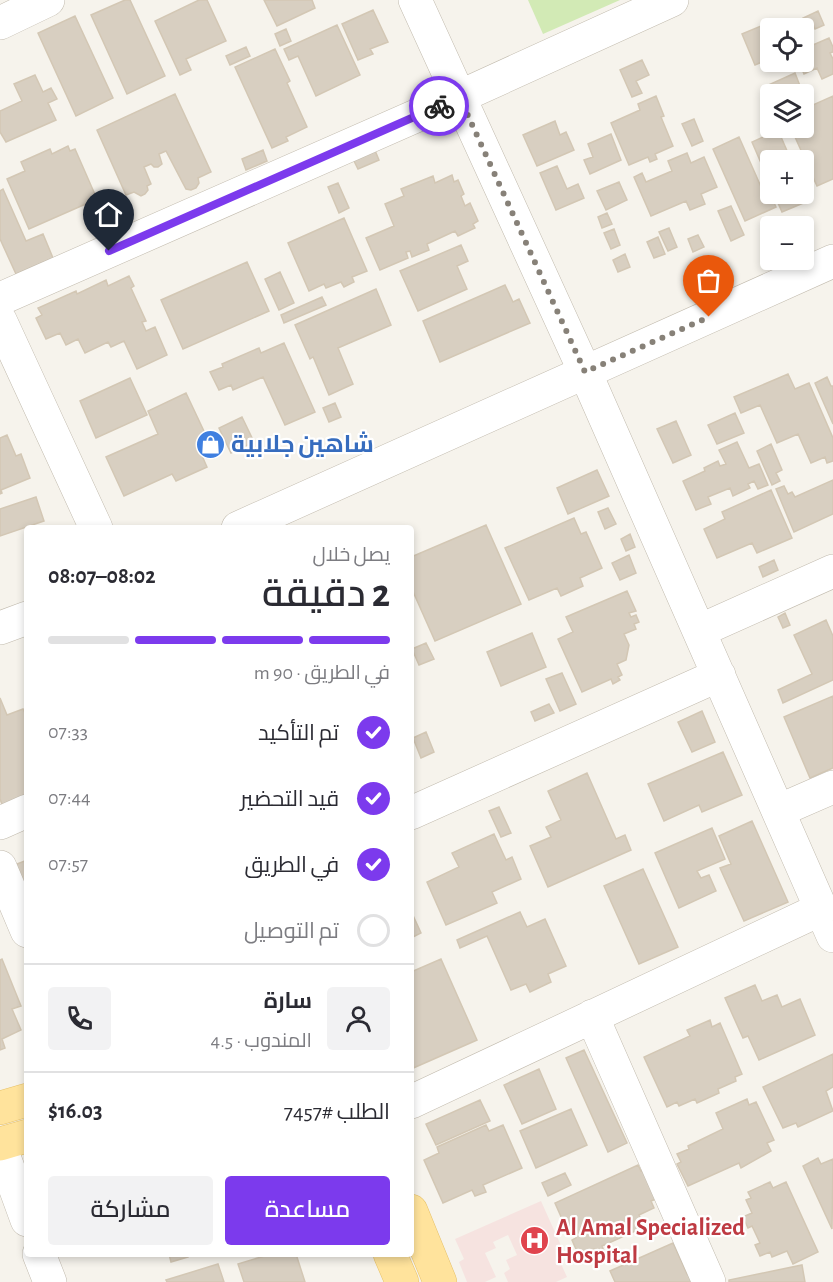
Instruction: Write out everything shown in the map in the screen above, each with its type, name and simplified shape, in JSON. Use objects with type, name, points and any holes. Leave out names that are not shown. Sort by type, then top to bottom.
[{"type":"main road","points":[[0,1108],[24,1101]]},
{"type":"main road","points":[[0,1145],[24,1137]]},
{"type":"main road","points":[[414,1218],[440,1282]]},
{"type":"main road","points":[[391,1257],[402,1282]]},
{"type":"street","points":[[0,23],[48,0]]},
{"type":"street","points":[[414,1101],[592,1016],[827,922],[585,372],[415,0]]},
{"type":"street","points":[[0,299],[672,0]]},
{"type":"street","points":[[245,525],[833,261]]},
{"type":"street","points":[[0,320],[95,525]]},
{"type":"street","points":[[699,631],[833,571]]},
{"type":"street","points":[[0,628],[24,619]]},
{"type":"street","points":[[414,812],[719,675]]},
{"type":"street","points":[[778,811],[833,787]]},
{"type":"street","points":[[0,823],[24,812]]},
{"type":"street","points":[[0,867],[24,924]]},
{"type":"street","points":[[592,1016],[709,1282]]},
{"type":"street","points":[[0,1145],[24,1212]]},
{"type":"street","points":[[40,1257],[50,1282]]},
{"type":"shaded area","name":"Al Amal Specialized Hospital","points":[[541,1201],[563,1250],[556,1253],[567,1277],[556,1282],[508,1282],[504,1273],[510,1269],[506,1260],[517,1255],[508,1235],[493,1242],[496,1248],[485,1253],[496,1277],[485,1282],[467,1282],[459,1262],[464,1259],[455,1239]]},
{"type":"green space","points":[[528,0],[620,0],[543,34]]},
{"type":"building","points":[[130,0],[165,76],[127,94],[91,15]]},
{"type":"building","points":[[199,0],[207,0],[226,41],[186,59],[191,70],[180,75],[155,21]]},
{"type":"building","points":[[264,0],[312,0],[315,8],[277,26]]},
{"type":"building","points":[[373,10],[388,42],[370,49],[373,54],[358,60],[342,24]]},
{"type":"building","points":[[818,11],[824,25],[815,29],[814,18],[803,18]]},
{"type":"building","points":[[75,16],[113,98],[76,116],[38,33]]},
{"type":"building","points":[[337,25],[360,75],[316,96],[298,56],[289,60],[284,49]]},
{"type":"building","points":[[760,26],[760,63],[755,65],[742,34]]},
{"type":"building","points":[[286,29],[291,41],[280,46],[275,34]]},
{"type":"building","points":[[829,38],[833,47],[833,52],[830,53],[833,59],[833,74],[822,79],[817,68],[814,69],[814,45]]},
{"type":"building","points":[[246,47],[250,56],[230,65],[226,56]]},
{"type":"building","points":[[275,49],[290,81],[287,83],[307,127],[286,137],[288,141],[272,148],[235,67]]},
{"type":"building","points":[[642,60],[649,75],[636,81],[642,93],[632,97],[620,70]]},
{"type":"building","points":[[795,73],[799,84],[770,84]]},
{"type":"building","points":[[35,75],[43,92],[51,88],[57,99],[48,103],[56,120],[6,142],[0,132],[0,111],[22,101],[14,84]]},
{"type":"building","points":[[175,94],[211,172],[198,178],[199,183],[196,188],[186,189],[166,151],[159,154],[162,164],[158,167],[151,164],[144,167],[151,184],[147,186],[148,190],[145,194],[141,196],[134,192],[126,195],[97,130]]},
{"type":"building","points":[[656,96],[664,116],[661,117],[673,146],[655,154],[657,159],[650,162],[648,157],[629,165],[611,123],[640,110],[638,104]]},
{"type":"building","points":[[833,96],[833,179],[817,186],[814,179],[814,150],[801,150],[795,138],[814,138],[814,105]]},
{"type":"building","points":[[694,119],[703,141],[692,146],[682,124]]},
{"type":"building","points":[[555,121],[560,135],[566,132],[574,150],[537,166],[523,135]]},
{"type":"building","points":[[611,134],[621,160],[590,174],[584,160],[593,157],[588,144]]},
{"type":"building","points":[[739,137],[760,184],[760,204],[775,204],[776,207],[745,221],[713,149]]},
{"type":"building","points":[[761,138],[781,138],[787,150],[760,150],[760,161],[752,142]]},
{"type":"building","points":[[68,146],[70,151],[75,149],[97,199],[29,229],[7,179],[25,171],[21,162],[50,149],[52,154]]},
{"type":"building","points":[[374,148],[379,160],[358,169],[352,157]]},
{"type":"building","points":[[263,150],[267,161],[246,170],[242,159]]},
{"type":"building","points":[[687,153],[691,163],[704,157],[717,187],[701,194],[705,204],[690,210],[686,201],[651,216],[634,177],[642,173],[646,182],[672,171],[668,161]]},
{"type":"building","points":[[557,166],[567,189],[578,184],[584,198],[556,210],[540,173]]},
{"type":"building","points":[[452,175],[454,182],[458,180],[464,194],[461,196],[465,206],[470,203],[478,221],[473,224],[475,228],[458,236],[455,231],[427,244],[429,250],[412,257],[410,251],[406,252],[408,258],[380,270],[366,238],[394,226],[385,204],[404,196],[401,189],[433,176],[435,183]]},
{"type":"building","points":[[619,182],[627,200],[606,210],[597,191]]},
{"type":"building","points":[[338,183],[349,208],[339,213],[328,187]]},
{"type":"building","points":[[3,189],[26,241],[43,234],[53,258],[16,274],[0,239],[0,191]]},
{"type":"building","points":[[778,204],[801,204],[782,212]]},
{"type":"building","points":[[731,206],[744,235],[731,241],[718,211]]},
{"type":"building","points":[[607,213],[612,224],[602,228],[598,217]]},
{"type":"building","points":[[344,218],[367,271],[352,277],[354,282],[344,287],[341,282],[326,288],[324,284],[309,291],[288,243]]},
{"type":"building","points":[[669,228],[677,247],[668,251],[659,232]]},
{"type":"building","points":[[614,229],[620,245],[611,249],[604,233]]},
{"type":"building","points":[[698,235],[704,247],[693,252],[688,239]]},
{"type":"building","points":[[658,237],[665,254],[654,258],[647,242]]},
{"type":"building","points":[[461,245],[468,261],[457,266],[467,289],[418,311],[400,271]]},
{"type":"building","points":[[625,254],[630,267],[618,272],[613,260]]},
{"type":"building","points":[[247,262],[269,311],[183,349],[161,300]]},
{"type":"building","points":[[280,272],[294,303],[279,310],[265,279]]},
{"type":"building","points":[[129,276],[134,286],[131,288],[146,321],[142,322],[146,331],[155,327],[167,355],[137,369],[124,341],[111,347],[108,342],[85,353],[78,339],[66,345],[60,333],[46,339],[36,318],[42,315],[38,308],[76,291],[77,294],[106,280],[108,286]]},
{"type":"building","points":[[505,285],[513,302],[519,299],[530,323],[440,362],[423,321]]},
{"type":"building","points":[[376,289],[391,325],[338,348],[353,384],[329,395],[314,359],[313,357],[310,359],[295,325]]},
{"type":"building","points":[[322,297],[326,305],[284,323],[281,315]]},
{"type":"building","points":[[284,343],[315,412],[285,425],[263,377],[233,390],[231,385],[219,390],[210,372],[223,367],[222,364],[259,348],[261,353]]},
{"type":"building","points":[[788,374],[795,389],[809,383],[833,438],[833,461],[827,463],[825,457],[811,463],[798,434],[777,443],[760,405],[741,413],[734,397]]},
{"type":"building","points":[[827,377],[833,386],[833,424],[815,383]]},
{"type":"building","points":[[130,378],[147,415],[96,438],[80,401]]},
{"type":"building","points":[[186,393],[210,444],[199,449],[207,467],[176,481],[172,474],[124,496],[106,457],[158,434],[148,411]]},
{"type":"building","points":[[335,403],[341,417],[329,422],[323,408]]},
{"type":"building","points":[[735,413],[744,433],[717,444],[708,425]]},
{"type":"building","points":[[242,417],[254,442],[231,453],[219,428]]},
{"type":"building","points":[[676,421],[691,455],[673,463],[657,429]]},
{"type":"building","points":[[7,435],[16,456],[21,454],[30,478],[1,490],[0,494],[0,438]]},
{"type":"building","points":[[737,442],[749,468],[759,464],[768,485],[758,489],[754,481],[748,484],[750,488],[733,496],[730,488],[708,497],[711,504],[696,510],[683,481],[705,471],[704,468],[718,461],[720,466],[726,464],[719,450]]},
{"type":"building","points":[[771,444],[782,470],[776,473],[780,481],[772,485],[757,451]]},
{"type":"building","points":[[597,470],[609,496],[568,514],[557,488]]},
{"type":"building","points":[[833,480],[833,514],[794,532],[776,489],[784,486],[788,494],[792,492],[795,497]]},
{"type":"building","points":[[771,490],[792,538],[757,553],[752,543],[717,558],[704,529],[725,519],[722,512]]},
{"type":"building","points":[[36,497],[44,521],[24,525],[24,528],[0,536],[0,509]]},
{"type":"building","points":[[608,508],[616,524],[605,529],[598,512]]},
{"type":"building","points":[[574,518],[581,534],[586,532],[602,568],[580,578],[583,586],[561,596],[557,588],[529,600],[505,548]]},
{"type":"building","points":[[486,525],[521,604],[435,641],[414,594],[414,556]]},
{"type":"building","points":[[630,534],[635,547],[626,551],[621,539]]},
{"type":"building","points":[[629,555],[636,573],[620,580],[612,563]]},
{"type":"building","points":[[774,560],[778,570],[763,577],[759,567]]},
{"type":"building","points":[[627,591],[636,611],[629,613],[631,617],[636,615],[639,622],[634,624],[636,629],[624,634],[629,645],[626,660],[617,664],[622,675],[618,677],[620,680],[613,684],[611,679],[582,692],[558,639],[573,632],[566,617]]},
{"type":"building","points":[[785,613],[790,625],[783,628],[778,617]]},
{"type":"building","points":[[826,620],[833,636],[833,680],[783,703],[778,690],[812,674],[794,635]]},
{"type":"building","points":[[532,633],[546,667],[501,686],[487,652]]},
{"type":"building","points":[[426,643],[434,659],[419,665],[414,648]]},
{"type":"building","points":[[562,673],[576,704],[560,711],[546,679]]},
{"type":"building","points":[[833,696],[833,768],[810,778],[784,717]]},
{"type":"building","points":[[0,698],[7,715],[23,709],[24,711],[24,798],[3,807],[0,799]]},
{"type":"building","points":[[549,704],[554,713],[535,721],[531,712]]},
{"type":"building","points":[[702,711],[715,742],[692,752],[678,722]]},
{"type":"building","points":[[426,732],[434,752],[421,758],[414,738]]},
{"type":"building","points":[[723,752],[742,795],[702,812],[699,805],[664,821],[648,784]]},
{"type":"building","points":[[587,773],[616,839],[625,835],[631,850],[548,887],[530,846],[551,837],[546,827],[561,820],[548,791]]},
{"type":"building","points":[[499,807],[511,833],[501,837],[489,811]]},
{"type":"building","points":[[752,821],[788,902],[744,921],[720,868],[731,864],[719,836]]},
{"type":"building","points":[[712,828],[725,859],[697,871],[701,878],[709,875],[716,891],[679,908],[655,853]]},
{"type":"building","points":[[494,834],[506,860],[512,857],[521,879],[492,892],[497,903],[446,925],[427,882],[459,867],[452,853]]},
{"type":"building","points":[[24,861],[24,895],[12,866]]},
{"type":"building","points":[[643,869],[678,947],[639,964],[604,886]]},
{"type":"building","points":[[520,912],[527,927],[545,919],[566,966],[548,974],[551,982],[530,992],[526,984],[511,990],[487,936],[460,948],[457,940]]},
{"type":"building","points":[[414,918],[421,933],[414,936]]},
{"type":"building","points":[[2,959],[21,1006],[12,1009],[21,1030],[2,1039],[5,1048],[0,1050],[0,960]]},
{"type":"building","points":[[441,959],[477,1040],[414,1068],[414,971]]},
{"type":"building","points":[[755,985],[762,1001],[777,995],[782,1007],[800,999],[815,1035],[759,1060],[748,1036],[743,1038],[725,998]]},
{"type":"building","points":[[710,1020],[712,1027],[720,1023],[742,1074],[735,1077],[736,1081],[718,1089],[719,1093],[697,1103],[695,1099],[679,1106],[677,1102],[667,1107],[644,1057],[690,1036],[687,1030]]},
{"type":"building","points":[[584,1050],[627,1143],[608,1152],[566,1058]]},
{"type":"building","points":[[833,1054],[833,1087],[826,1091],[833,1111],[798,1127],[796,1123],[783,1128],[763,1087]]},
{"type":"building","points":[[539,1069],[556,1109],[522,1124],[504,1085]]},
{"type":"building","points":[[747,1099],[749,1105],[756,1102],[774,1140],[767,1143],[771,1151],[741,1168],[739,1163],[688,1186],[677,1164],[681,1162],[677,1154],[723,1129],[716,1113]]},
{"type":"building","points":[[480,1100],[490,1121],[436,1145],[426,1124]]},
{"type":"building","points":[[571,1109],[587,1145],[536,1168],[520,1131]]},
{"type":"building","points":[[486,1125],[489,1131],[503,1125],[522,1168],[483,1185],[486,1192],[475,1196],[472,1190],[443,1203],[424,1160],[439,1153],[437,1147]]},
{"type":"building","points":[[818,1158],[821,1164],[833,1159],[832,1229],[803,1166]]},
{"type":"building","points":[[638,1165],[641,1171],[643,1170],[656,1199],[651,1201],[654,1208],[639,1215],[644,1227],[602,1246],[604,1251],[596,1254],[594,1249],[579,1256],[572,1240],[576,1238],[567,1220],[563,1221],[555,1203]]},
{"type":"building","points":[[565,1173],[571,1185],[548,1196],[542,1183]]},
{"type":"building","points":[[770,1182],[773,1188],[786,1182],[818,1252],[793,1264],[787,1251],[772,1257],[770,1252],[760,1256],[755,1245],[760,1243],[752,1226],[748,1228],[743,1217],[752,1213],[746,1200],[751,1198],[748,1192]]},
{"type":"building","points":[[673,1243],[693,1282],[615,1282],[610,1271]]},
{"type":"building","points":[[170,1257],[188,1257],[171,1262]]},
{"type":"building","points":[[261,1257],[297,1257],[305,1282],[244,1282],[238,1264]]},
{"type":"building","points":[[218,1264],[224,1282],[167,1282],[166,1280]]},
{"type":"building","points":[[802,1265],[805,1282],[729,1282],[729,1280]]},
{"type":"way so far","points":[[439,106],[459,96],[585,372],[709,317]]},
{"type":"place","name":"شاهين جلابية","points":[[210,444]]},
{"type":"place","name":"Al Amal Specialized Hospital","points":[[535,1241]]},
{"type":"route","points":[[109,251],[439,106]]}]
